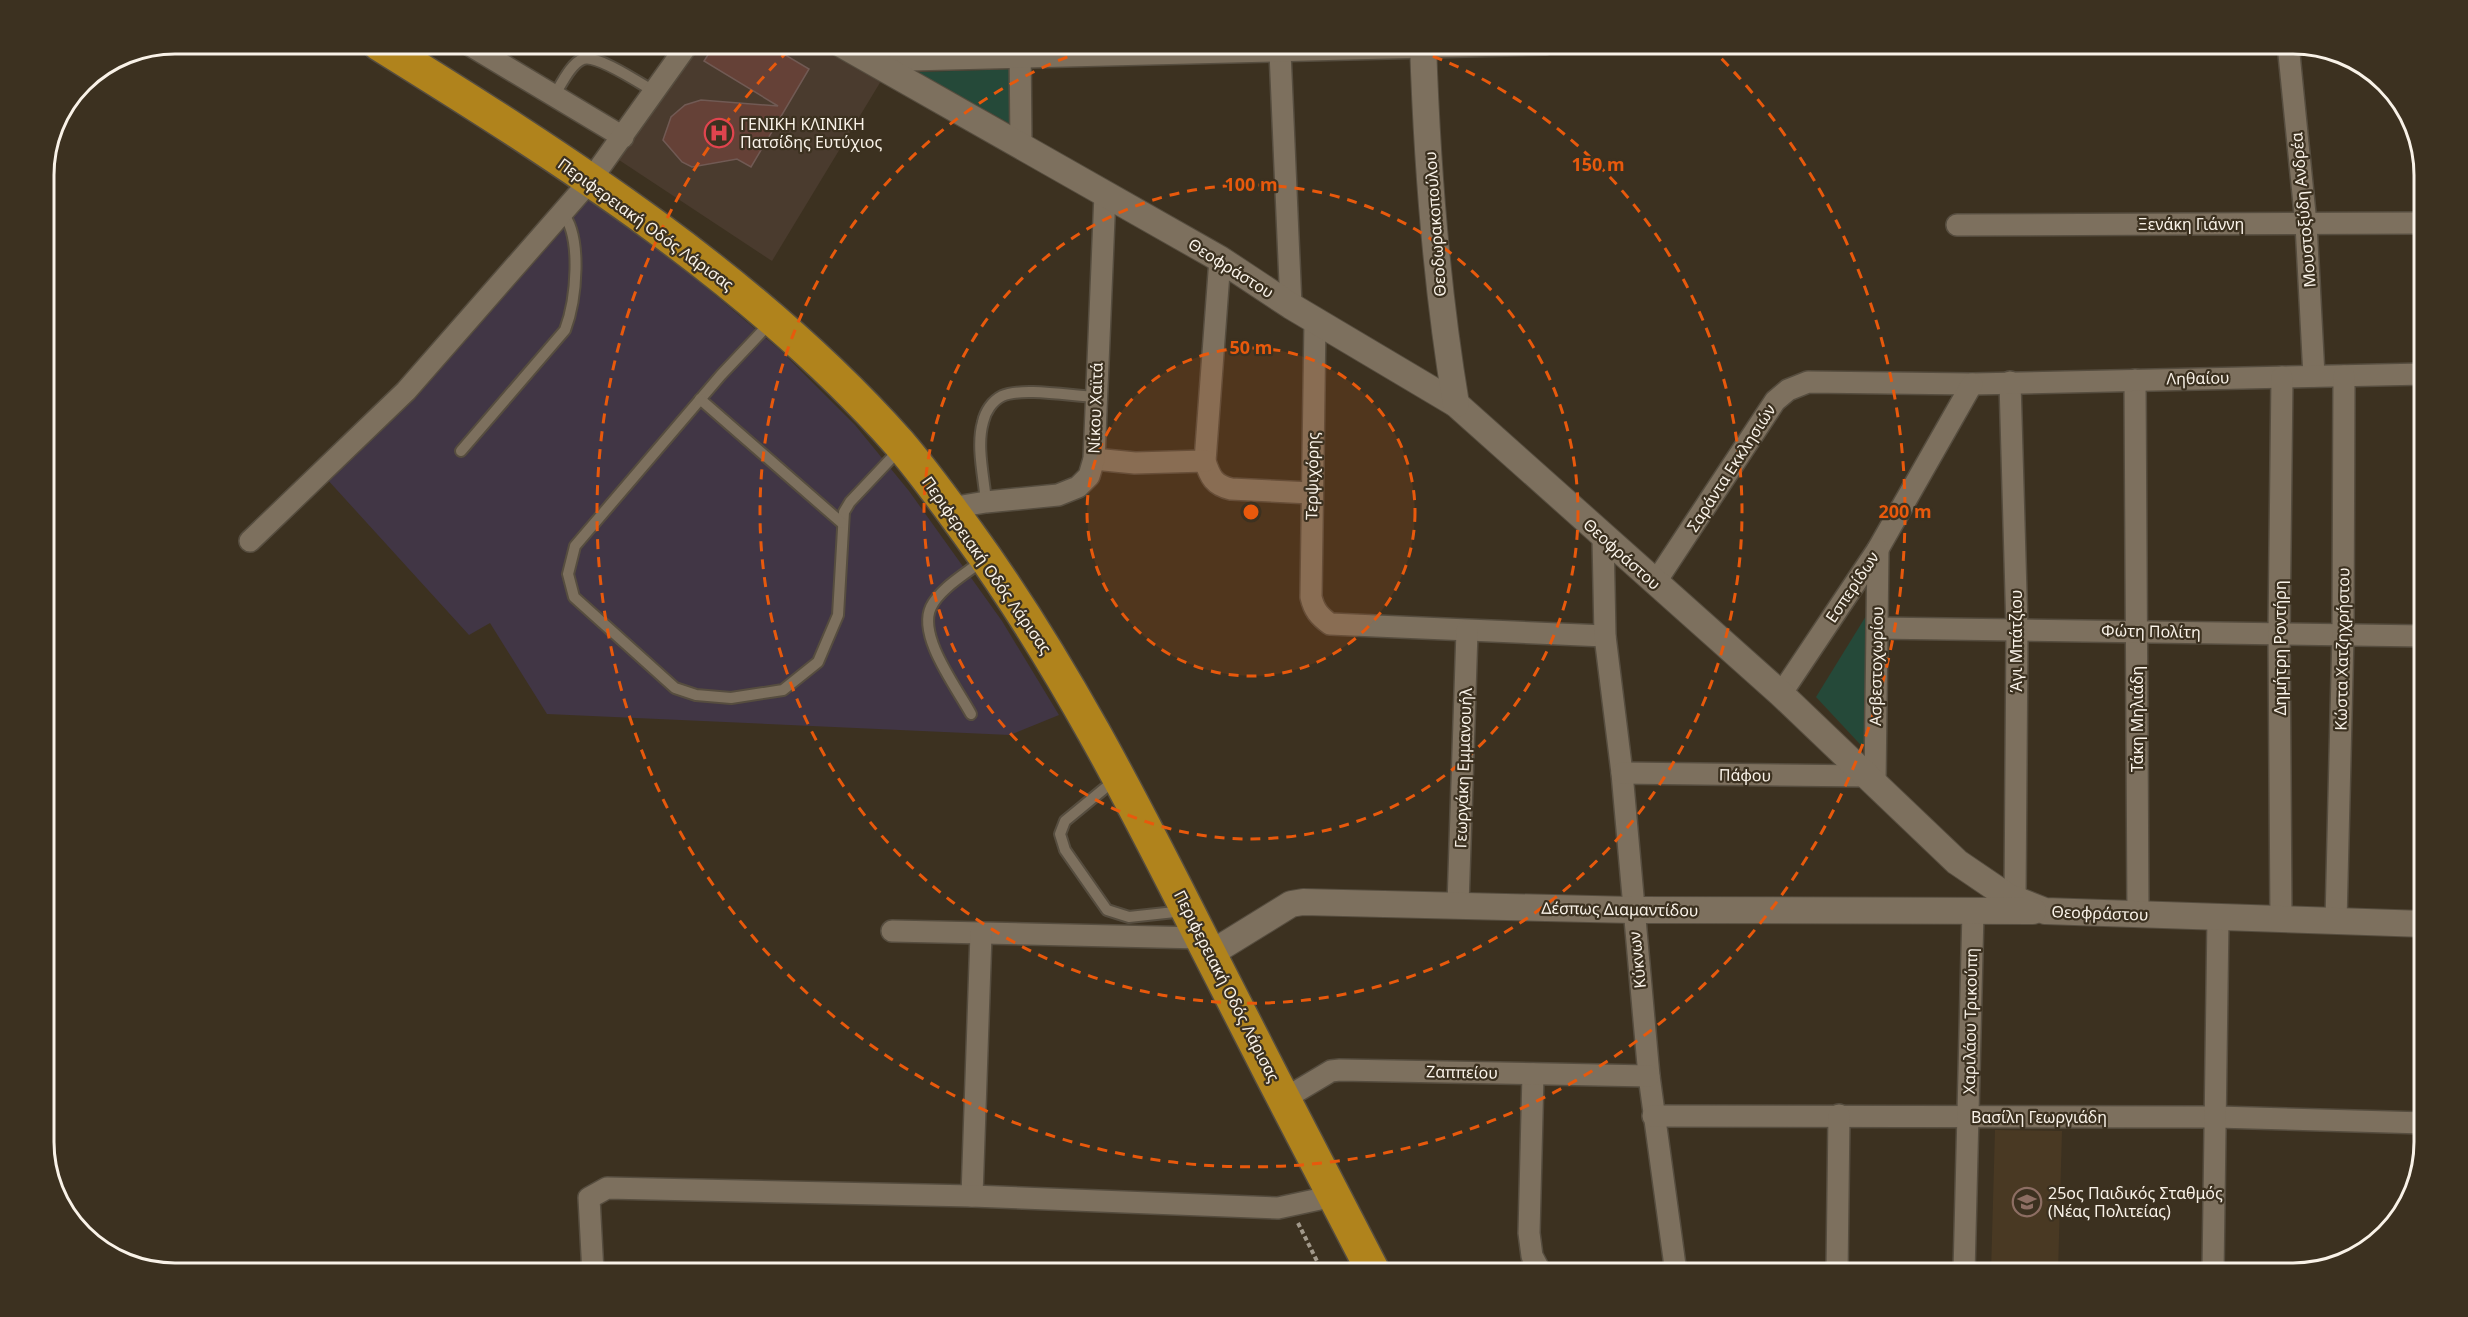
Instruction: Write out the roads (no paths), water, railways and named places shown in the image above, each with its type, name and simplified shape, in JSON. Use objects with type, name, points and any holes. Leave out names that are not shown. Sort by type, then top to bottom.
[{"type":"highway","name":"Περιφερειακή Οδός Λάρισας","points":[[394,54],[590,181],[698,259],[772,320],[846,387],[902,447],[950,508],[1046,648],[1118,777],[1368,1263]]},
{"type":"street","points":[[485,54],[623,137]]},
{"type":"street","points":[[250,541],[391,407],[590,181],[681,54]]},
{"type":"street","name":"Θεοφράστου","points":[[860,54],[1220,259],[1291,306],[1456,404],[1781,694],[1957,862],[1993,889],[2045,911],[2414,924]]},
{"type":"street","points":[[871,61],[966,54]]},
{"type":"street","points":[[1020,54],[1021,145]]},
{"type":"street","points":[[1280,54],[1291,306]]},
{"type":"street","name":"Θεοδωρακοπούλου","points":[[1424,54],[1435,240],[1443,325],[1456,404]]},
{"type":"street","name":"Μουστοξύδη Ανδρέα","points":[[2289,54],[2306,224],[2314,376]]},
{"type":"street","name":"Νίκου Χαϊτά","points":[[950,508],[1058,495],[1078,487],[1089,476],[1094,459],[1105,194]]},
{"type":"street","name":"Ξενάκη Γιάννη","points":[[1957,225],[2414,223]]},
{"type":"street","points":[[1220,259],[1205,461],[1210,477],[1220,486],[1311,493]]},
{"type":"street","name":"Τερψιχόρης","points":[[1316,321],[1311,493],[1311,597],[1313,608],[1330,624],[1467,631]]},
{"type":"street","name":"Ληθαίου","points":[[1972,384],[2414,374]]},
{"type":"street","name":"Κώστα Χατζηχρήστου","points":[[2336,921],[2343,634],[2344,376]]},
{"type":"street","name":"Δημήτρη Ροντήρη","points":[[2281,919],[2279,633],[2282,377]]},
{"type":"street","name":"Τάκη Μηλιάδη","points":[[2135,380],[2138,914]]},
{"type":"street","name":"Σαράντα Εκκλησιών","points":[[1655,583],[1775,400],[1788,390],[1808,382],[1972,384]]},
{"type":"street","name":"Άγι Μπάτζιου","points":[[2010,382],[2017,630],[2015,900]]},
{"type":"street","name":"Εσπερίδων","points":[[1781,694],[1878,549],[1972,384]]},
{"type":"street","points":[[1094,459],[1135,463],[1205,461]]},
{"type":"street","name":"Κύκνων","points":[[1603,537],[1605,636],[1622,773],[1648,1076],[1674,1263]]},
{"type":"street","name":"Ασβεστοχωρίου","points":[[1872,779],[1878,549]]},
{"type":"street","name":"Φώτη Πολίτη","points":[[1877,628],[2414,636]]},
{"type":"street","points":[[1467,631],[1605,636]]},
{"type":"street","name":"Γεωργάκη Εμμανουήλ","points":[[1458,905],[1467,631]]},
{"type":"street","name":"Πάφου","points":[[1622,773],[1872,779]]},
{"type":"street","name":"Δέσπως Διαμαντίδου","points":[[1200,934],[1303,902],[1632,910],[2045,911]]},
{"type":"street","name":"Χαριλάου Τρικούπη","points":[[1964,1263],[1973,912]]},
{"type":"street","points":[[2213,1263],[2218,917]]},
{"type":"street","points":[[892,931],[981,934],[1200,934]]},
{"type":"street","points":[[972,1196],[981,934]]},
{"type":"street","name":"Ζαππείου","points":[[1284,1099],[1331,1071],[1340,1070],[1648,1076]]},
{"type":"street","points":[[1533,1074],[1529,1233],[1532,1256],[1536,1263]]},
{"type":"street","points":[[1837,1263],[1839,1115]]},
{"type":"street","name":"Βασίλη Γεωργιάδη","points":[[1653,1116],[2217,1117],[2414,1123]]},
{"type":"street","points":[[592,1263],[589,1198],[607,1188],[1289,1206],[1334,1196]]},
{"type":"lane","points":[[554,96],[574,65],[583,58],[596,58],[655,92]]},
{"type":"lane","points":[[461,451],[565,330],[572,312],[574,293],[573,236],[572,226],[562,212]]},
{"type":"lane","points":[[772,320],[700,399],[575,546],[568,574],[574,597],[675,688],[696,695],[732,698],[783,690],[818,662],[838,615],[843,561],[842,524],[850,502],[902,447]]},
{"type":"lane","points":[[986,502],[981,443],[982,423],[989,407],[1001,396],[1017,393],[1095,397]]},
{"type":"lane","points":[[700,399],[842,524]]},
{"type":"lane","points":[[971,714],[932,643],[928,617],[938,597],[985,558]]},
{"type":"lane","points":[[1118,777],[1065,820],[1060,834],[1065,850],[1107,910],[1200,934]]},
{"type":"place","name":"ΓΕΝΙΚΗ ΚΛΙΝΙΚΗ Πατσίδης Ευτύχιος","points":[[719,133]]},
{"type":"place","name":"25ος Παιδικός Σταθμός (Νέας Πολιτείας)","points":[[2027,1202]]}]
